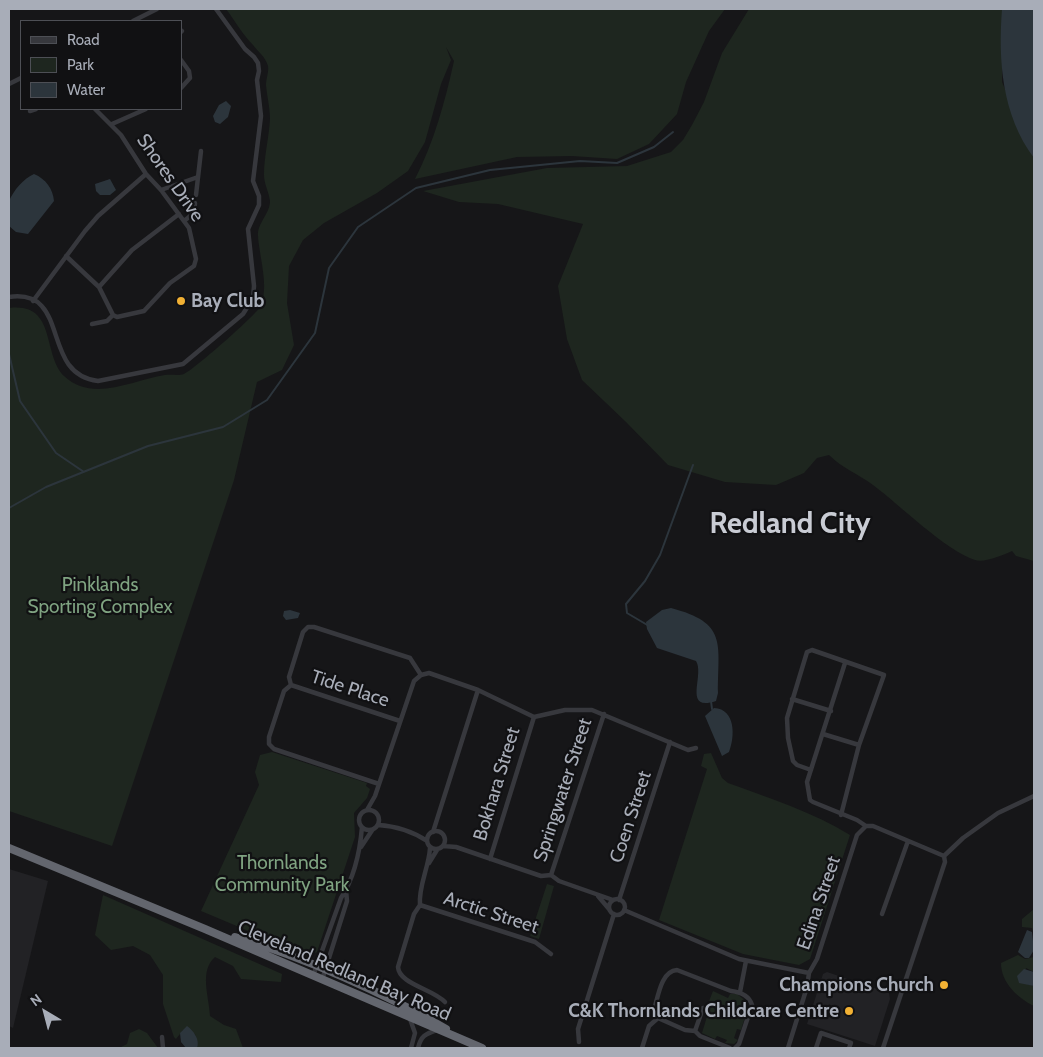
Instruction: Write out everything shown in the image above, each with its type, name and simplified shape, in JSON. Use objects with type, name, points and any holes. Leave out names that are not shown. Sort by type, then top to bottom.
[{"type":"highway","name":"Cleveland Redland Bay Road","points":[[9,848],[205,929],[482,1048]]},
{"type":"highway","name":"Cleveland Redland Bay Road","points":[[205,929],[263,946],[326,971],[372,991],[470,1043]]},
{"type":"street","points":[[134,20],[157,9]]},
{"type":"street","points":[[10,297],[33,301],[51,318],[62,354],[70,368],[88,380],[98,381],[183,364],[249,306],[254,286],[248,229],[260,205],[259,196],[253,181],[260,116],[257,80],[259,71],[254,57],[245,49],[216,9]]},
{"type":"street","points":[[182,61],[189,71],[190,78],[182,87]]},
{"type":"street","name":"Shores Drive","points":[[92,324],[107,321],[113,314],[117,317],[144,311],[170,283],[194,266],[196,259],[192,236],[184,221],[161,190],[146,174],[112,124],[96,110]]},
{"type":"street","points":[[112,124],[144,110]]},
{"type":"street","points":[[196,195],[202,151]]},
{"type":"street","points":[[33,301],[98,216],[146,174]]},
{"type":"street","points":[[161,190],[198,177]]},
{"type":"street","points":[[184,221],[194,213],[195,203]]},
{"type":"street","points":[[99,287],[132,250],[179,214]]},
{"type":"street","points":[[66,256],[99,287],[113,314]]},
{"type":"street","points":[[379,784],[270,746],[269,737],[284,691],[291,685],[289,677],[303,632],[308,627],[314,627],[410,658],[421,675]]},
{"type":"street","points":[[811,770],[797,765],[793,761],[788,738],[787,718],[809,650],[834,656],[845,663],[884,675],[860,745],[841,815]]},
{"type":"street","points":[[845,663],[807,782],[810,800],[841,815],[862,822],[866,826],[873,826],[944,856]]},
{"type":"street","points":[[313,976],[360,848],[362,827],[359,819],[375,796],[414,681],[421,675],[429,673],[478,690],[534,717],[581,709],[604,714],[688,750],[696,748]]},
{"type":"street","name":"Tide Place","points":[[291,685],[400,722]]},
{"type":"street","points":[[427,841],[436,820],[478,690]]},
{"type":"street","points":[[792,699],[831,711]]},
{"type":"street","name":"Springwater Street","points":[[551,875],[604,714]]},
{"type":"street","name":"Bokhara Street","points":[[490,859],[534,717]]},
{"type":"street","points":[[823,734],[860,745]]},
{"type":"street","name":"Coen Street","points":[[616,900],[670,742]]},
{"type":"street","points":[[375,796],[374,811],[379,818],[390,826]]},
{"type":"street","points":[[944,856],[963,838],[998,813],[1034,796]]},
{"type":"street","points":[[366,810],[374,811]]},
{"type":"street","points":[[378,825],[379,818]]},
{"type":"street","points":[[436,820],[440,832],[456,847]]},
{"type":"street","points":[[360,848],[372,829],[378,825],[390,826],[417,834],[427,841],[430,848],[429,864],[420,898],[420,906],[414,914],[398,972],[402,978],[438,994],[445,1002]]},
{"type":"street","name":"Edina Street","points":[[788,1048],[807,987],[809,973],[817,959],[857,835],[866,826]]},
{"type":"street","points":[[362,827],[372,829]]},
{"type":"street","points":[[417,834],[440,832]]},
{"type":"street","points":[[443,846],[444,836]]},
{"type":"street","points":[[882,914],[908,841]]},
{"type":"street","points":[[429,864],[437,850],[443,846],[456,847],[541,876],[551,875],[559,881],[616,900],[624,905],[624,910]]},
{"type":"street","points":[[430,848],[437,850]]},
{"type":"street","points":[[883,1048],[945,862],[944,856]]},
{"type":"street","points":[[322,980],[347,901],[346,889]]},
{"type":"street","points":[[597,895],[614,914],[620,914],[624,910]]},
{"type":"street","points":[[609,909],[616,900]]},
{"type":"street","name":"Arctic Street","points":[[420,906],[534,942],[551,954]]},
{"type":"street","points":[[624,910],[746,961],[809,973]]},
{"type":"street","points":[[579,1042],[578,1029],[614,914]]},
{"type":"street","points":[[740,992],[746,961]]},
{"type":"street","points":[[730,1048],[700,1036],[695,1031],[685,1030],[658,1018],[654,1010],[665,975],[670,970],[677,970],[731,991],[740,992],[750,1000],[752,1005],[739,1044],[734,1048]]},
{"type":"street","points":[[695,1031],[703,1008]]},
{"type":"street","points":[[410,1018],[415,1033],[411,1048]]},
{"type":"street","points":[[642,1048],[649,1026],[658,1018]]},
{"type":"street","points":[[418,1048],[420,1039],[426,1033],[437,1030]]},
{"type":"street","points":[[816,1048],[821,1033],[851,1043],[849,1048]]},
{"type":"street","points":[[162,1037],[163,1048]]},
{"type":"shaded area","points":[[9,869],[48,881],[13,1028],[9,1026]]},
{"type":"shaded area","name":"C&K Thornlands Childcare Centre","points":[[827,972],[889,993],[890,999],[875,1046],[807,1024],[823,974]]},
{"type":"green space","name":"Pinklands Sporting Complex","points":[[226,9],[725,9],[709,31],[686,82],[677,114],[649,144],[617,159],[572,156],[517,157],[415,179],[433,136],[451,76],[454,61],[446,47],[451,60],[441,84],[425,142],[408,171],[377,193],[324,223],[303,240],[289,266],[287,303],[294,345],[282,370],[257,382],[234,480],[112,846],[9,811],[9,308],[24,308],[35,313],[42,321],[57,367],[64,376],[75,384],[87,388],[100,389],[113,388],[165,375],[184,374],[199,364],[223,343],[260,307],[263,299],[264,281],[258,231],[270,201],[264,175],[270,119],[266,85],[268,66],[264,57],[246,37]]},
{"type":"green space","points":[[749,9],[1002,9],[1002,82],[1034,158],[1034,561],[1016,556],[1012,551],[979,561],[963,555],[937,537],[873,485],[839,464],[829,455],[817,458],[804,473],[776,485],[725,482],[668,465],[582,380],[567,339],[558,286],[583,224],[498,204],[459,202],[423,191],[547,168],[627,166],[671,152],[683,140],[692,125],[704,102],[722,53]]},
{"type":"green space","name":"Thornlands Community Park","points":[[272,752],[367,783],[366,786],[370,789],[367,798],[354,813],[355,837],[317,952],[308,956],[201,911],[259,785],[255,772],[260,755]]},
{"type":"green space","points":[[711,753],[722,778],[728,783],[806,812],[850,835],[810,959],[799,965],[743,954],[659,920],[707,769],[701,766],[704,754]]},
{"type":"green space","points":[[547,884],[554,886],[539,939],[530,936]]},
{"type":"green space","points":[[103,895],[282,974],[281,982],[241,979],[233,966],[215,957],[210,963],[207,969],[206,984],[210,1016],[224,1025],[236,1029],[243,1048],[197,1048],[195,1034],[183,1030],[176,1039],[174,1037],[163,1004],[163,975],[150,955],[133,946],[111,950],[95,935]]},
{"type":"green space","points":[[1034,909],[1034,934],[1032,928],[1022,927],[1022,919]]},
{"type":"green space","points":[[1018,955],[1025,959],[1034,957],[1034,972],[1026,968],[1024,983],[1034,986],[1034,1006],[1022,999],[1011,989],[1004,977],[1001,963]]},
{"type":"green space","points":[[713,991],[728,998],[730,994],[737,994],[747,1002],[748,1007],[744,1006],[741,1015],[745,1017],[741,1030],[737,1029],[734,1038],[738,1040],[734,1044],[725,1043],[727,1040],[717,1036],[715,1039],[702,1033],[709,1010],[706,1009]]},
{"type":"green space","points":[[139,1029],[147,1033],[158,1048],[93,1048],[121,1047],[127,1044],[130,1033]]},
{"type":"water","points":[[1002,9],[1034,9],[1034,158],[1015,124],[1004,87],[1001,48]]},
{"type":"water","points":[[226,101],[231,106],[228,117],[220,124],[215,122],[213,116],[219,105]]},
{"type":"water","points":[[34,174],[48,185],[54,201],[28,234],[16,232],[9,226],[9,201],[19,185],[26,178]]},
{"type":"water","points":[[110,179],[116,190],[110,195],[100,195],[96,191],[95,184]]},
{"type":"water","points":[[671,608],[702,621],[711,628],[716,637],[719,661],[716,701],[706,703],[700,701],[697,697],[698,667],[696,661],[657,648],[647,629],[646,622],[662,610]]},
{"type":"water","points":[[290,610],[300,613],[298,618],[286,620],[283,616],[284,611]]},
{"type":"water","points":[[714,708],[726,713],[732,725],[731,746],[729,752],[722,756],[705,716]]},
{"type":"water","points":[[1027,930],[1032,932],[1034,950],[1029,958],[1025,958],[1018,952]]},
{"type":"water","points":[[1024,969],[1034,972],[1034,986],[1019,983],[1017,976]]},
{"type":"water","points":[[187,1026],[196,1036],[197,1048],[186,1048],[181,1042],[180,1033]]},
{"type":"waterway","points":[[9,508],[46,487],[148,446],[223,427],[267,400],[315,333],[329,268],[358,227],[416,188],[490,170],[580,161],[617,163],[654,147],[673,132]]},
{"type":"waterway","points":[[9,354],[20,401],[56,453],[84,472]]},
{"type":"waterway","points":[[649,626],[627,613],[626,604],[645,581],[660,555],[693,465]]},
{"type":"waterway","points":[[711,701],[712,709]]},
{"type":"place","name":"Bay Club","points":[[181,301]]},
{"type":"place","name":"Champions Church","points":[[944,985]]},
{"type":"place","name":"C&K Thornlands Childcare Centre","points":[[849,1011]]},
{"type":"district","name":"Redland City","points":[[790,524]]}]
